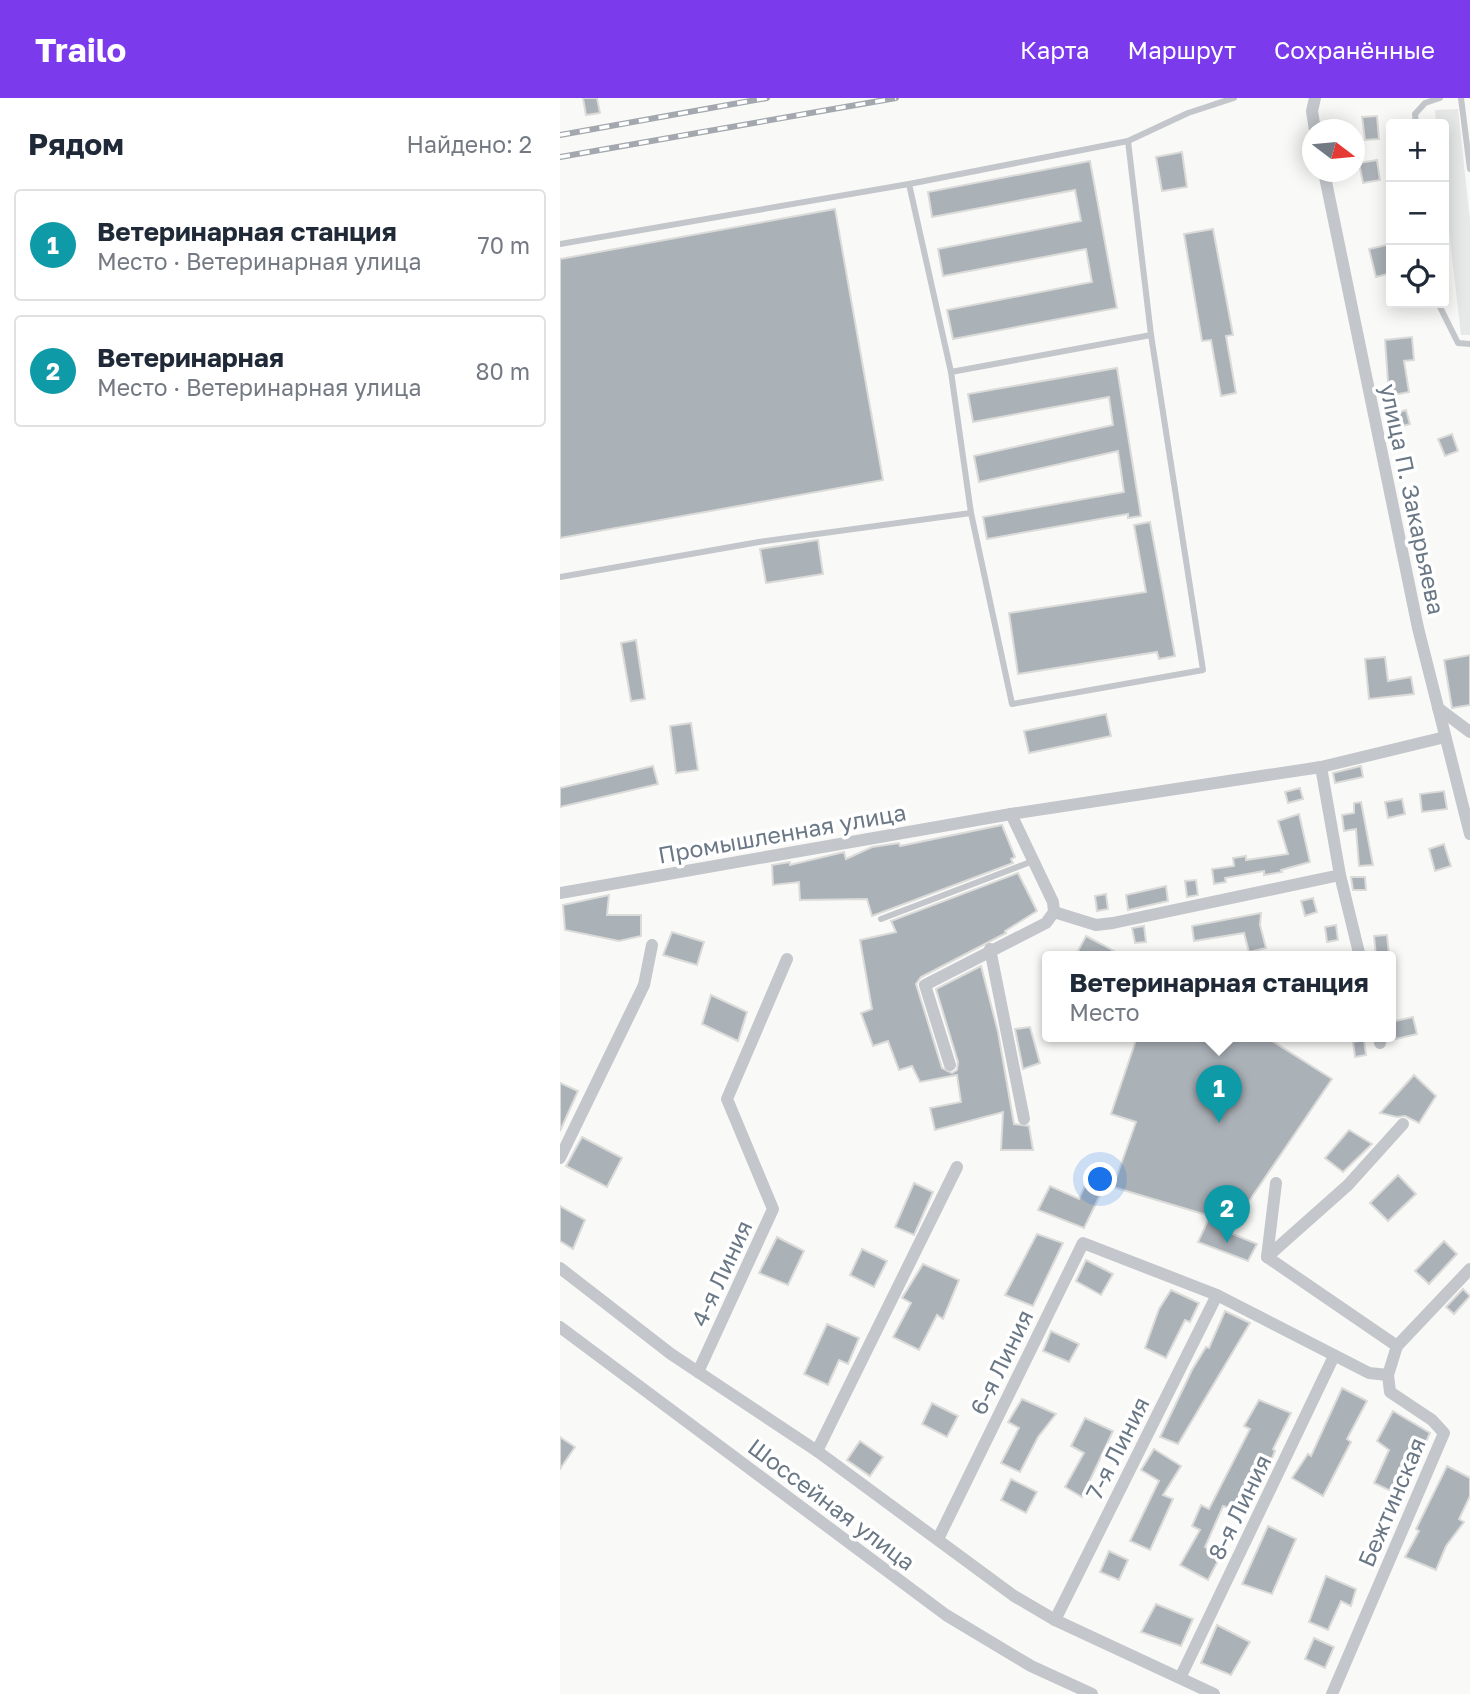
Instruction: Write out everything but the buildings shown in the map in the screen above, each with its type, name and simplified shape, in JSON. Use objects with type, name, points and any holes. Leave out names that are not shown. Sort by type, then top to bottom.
[{"type":"street","points":[[1313,119],[1315,98]]},
{"type":"street","name":"улица П. Закарьяева","points":[[1326,182],[1418,628],[1470,834]]},
{"type":"street","points":[[1438,708],[1470,732]]},
{"type":"street","name":"Промышленная улица","points":[[560,893],[1011,814],[1321,767],[1445,737]]},
{"type":"street","points":[[1321,767],[1340,876],[1359,951]]},
{"type":"street","points":[[950,1065],[925,985],[990,949],[1046,923],[1054,912],[1053,902],[1011,814]]},
{"type":"street","points":[[1054,912],[1089,923],[1114,923],[1340,876]]},
{"type":"street","points":[[560,1158],[644,985],[652,946]]},
{"type":"street","points":[[990,949],[1024,1119]]},
{"type":"street","name":"4-я Линия","points":[[698,1372],[773,1209],[727,1099],[787,958]]},
{"type":"street","points":[[1267,1257],[1348,1185],[1403,1124]]},
{"type":"street","points":[[817,1451],[957,1167]]},
{"type":"street","points":[[1267,1257],[1276,1183]]},
{"type":"street","name":"6-я Линия","points":[[938,1539],[1083,1243],[1124,1256],[1217,1295]]},
{"type":"street","points":[[1267,1257],[1397,1346]]},
{"type":"street","points":[[560,1268],[698,1372],[817,1451],[1014,1596],[1055,1620],[1181,1676],[1213,1694]]},
{"type":"street","points":[[1217,1295],[1369,1373],[1388,1375],[1397,1346],[1469,1272]]},
{"type":"street","name":"7-я Линия","points":[[1055,1620],[1217,1295]]},
{"type":"street","name":"Шоссейная улица","points":[[560,1327],[946,1615],[1031,1666],[1092,1694]]},
{"type":"street","name":"8-я Линия","points":[[1181,1676],[1334,1356]]},
{"type":"street","name":"Бежтинская","points":[[1332,1694],[1444,1433],[1432,1420],[1390,1392],[1388,1375]]},
{"type":"lane","points":[[560,244],[909,184],[1128,141],[1188,113],[1234,98]]},
{"type":"lane","points":[[1416,119],[1415,114],[1425,103],[1440,98]]},
{"type":"lane","points":[[1461,98],[1470,169]]},
{"type":"lane","points":[[909,184],[951,372],[971,513],[1012,704],[1203,670],[1151,335],[1128,141]]},
{"type":"lane","points":[[1440,308],[1458,343],[1470,344]]},
{"type":"lane","points":[[951,372],[1151,335]]},
{"type":"lane","points":[[560,577],[759,542],[971,513]]},
{"type":"lane","points":[[881,919],[1033,861]]},
{"type":"shaded area","points":[[1458,109],[1470,220],[1470,335],[1461,335],[1449,231],[1449,119],[1436,119],[1435,110]]},
{"type":"railway","points":[[560,135],[767,98]]},
{"type":"railway","points":[[560,157],[896,98]]},
{"type":"place","name":"Ветеринарная станция","points":[[1219,1123]]},
{"type":"place","name":"Ветеринарная","points":[[1227,1243]]}]
